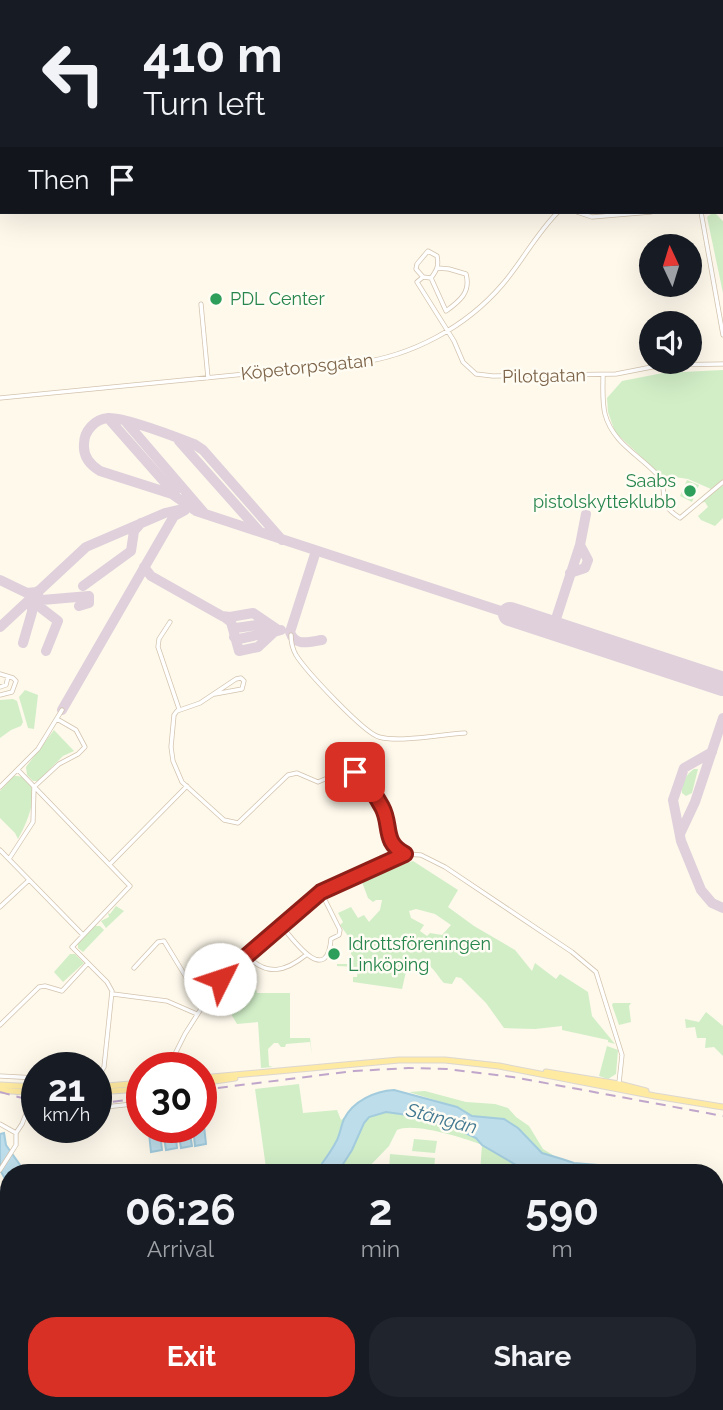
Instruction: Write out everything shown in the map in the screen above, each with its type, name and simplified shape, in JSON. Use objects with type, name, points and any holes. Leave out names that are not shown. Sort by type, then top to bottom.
[{"type":"main road","points":[[217,1078],[415,1059],[465,1061],[618,1086],[723,1107]]},
{"type":"main road","points":[[0,1088],[21,1089]]},
{"type":"street","name":"Köpetorpsgatan","points":[[0,398],[365,362],[414,348],[447,331],[476,311],[495,293],[556,214]]},
{"type":"street","points":[[583,214],[592,217],[627,214]]},
{"type":"street","points":[[701,214],[723,335]]},
{"type":"street","points":[[428,251],[436,256],[438,268],[431,278],[423,277],[416,269],[428,251]]},
{"type":"street","points":[[431,278],[446,311],[462,298],[467,288],[466,274],[449,268],[438,268]]},
{"type":"street","points":[[423,277],[417,282],[447,331]]},
{"type":"street","points":[[201,304],[208,378]]},
{"type":"street","name":"Pilotgatan","points":[[447,331],[463,362],[477,374],[603,375],[604,410],[608,424],[621,442],[662,480],[666,508],[680,518],[723,482]]},
{"type":"street","points":[[603,375],[662,365],[723,364]]},
{"type":"street","points":[[170,622],[159,639],[158,647],[179,709]]},
{"type":"street","points":[[291,635],[291,644],[298,658],[372,735],[391,739],[465,733]]},
{"type":"street","points":[[0,674],[15,679],[13,690],[8,695],[0,695]]},
{"type":"street","points":[[0,687],[6,685],[8,677]]},
{"type":"street","points":[[215,694],[242,689],[244,681],[236,678],[200,703],[179,709],[174,715],[171,755],[180,778],[187,786],[224,820],[235,823],[244,819],[288,775],[297,773],[321,782],[351,768],[383,808],[389,838],[397,849],[405,854],[421,855],[445,867],[572,952],[596,972],[622,1055],[618,1086]]},
{"type":"street","points":[[0,787],[38,749],[62,710]]},
{"type":"street","points":[[9,859],[33,822],[34,787],[59,764],[85,747],[76,730],[57,719]]},
{"type":"street","points":[[18,770],[128,882],[129,888],[72,947],[107,982],[113,994],[106,1052]]},
{"type":"street","points":[[110,864],[187,786]]},
{"type":"street","points":[[0,850],[83,935]]},
{"type":"street","points":[[177,1052],[220,979],[281,925],[321,892],[405,854]]},
{"type":"street","points":[[0,907],[29,880]]},
{"type":"street","points":[[281,925],[306,955],[324,959],[330,953],[331,939],[341,932],[321,892]]},
{"type":"street","points":[[134,968],[158,942],[164,941],[203,1005]]},
{"type":"street","points":[[246,956],[254,964],[283,970],[306,955]]},
{"type":"street","points":[[0,1025],[39,987],[62,991],[88,963]]},
{"type":"street","points":[[113,994],[167,1001],[197,1014]]},
{"type":"street","points":[[0,1076],[21,1077]]},
{"type":"street","points":[[4,1164],[14,1149],[16,1133],[21,1123]]},
{"type":"street","points":[[0,1124],[16,1133]]},
{"type":"green space","points":[[716,214],[723,221],[723,293],[707,217]]},
{"type":"green space","points":[[723,370],[723,479],[711,489],[688,479],[675,477],[670,484],[615,432],[608,412],[607,398],[622,381],[658,374],[702,374],[702,371]]},
{"type":"green space","name":"Saabs pistolskytteklubb","points":[[687,480],[699,485],[692,502],[680,496]]},
{"type":"green space","points":[[723,485],[723,518],[715,526],[698,516],[708,507],[705,502],[700,503]]},
{"type":"green space","points":[[25,690],[38,695],[34,729],[28,728],[19,697]]},
{"type":"green space","points":[[0,700],[17,701],[23,722],[21,726],[0,738]]},
{"type":"green space","points":[[54,730],[74,751],[63,756],[38,781],[33,781],[27,775],[26,767]]},
{"type":"green space","points":[[694,769],[698,769],[692,793],[686,796],[682,793],[683,783]]},
{"type":"green space","points":[[14,776],[24,778],[33,792],[30,812],[18,839],[0,818],[0,791]]},
{"type":"green space","points":[[413,861],[458,890],[448,907],[515,950],[532,971],[535,963],[556,979],[560,974],[588,992],[592,1016],[615,1044],[562,1030],[562,1026],[504,1028],[486,1003],[461,978],[456,977],[452,984],[444,983],[421,961],[408,963],[402,989],[353,982],[353,977],[357,977],[358,967],[337,966],[348,964],[349,960],[354,958],[351,954],[351,940],[340,925],[343,922],[338,913],[351,907],[358,918],[364,915],[369,922],[380,910],[382,900],[373,902],[368,898],[362,882],[382,869]],"holes":[[[416,909],[435,914],[451,925],[442,935],[430,933],[427,936],[420,931],[424,925],[411,918],[409,911]]]},
{"type":"green space","points":[[116,906],[124,911],[106,928],[101,921],[109,917],[108,913]]},
{"type":"green space","points":[[95,926],[104,930],[83,952],[78,948],[78,943]]},
{"type":"green space","points":[[70,954],[75,954],[84,963],[63,982],[54,972]]},
{"type":"green space","points":[[256,989],[257,993],[290,993],[290,1038],[310,1038],[312,1055],[310,1042],[286,1044],[285,1047],[274,1043],[268,1049],[269,1066],[273,1067],[261,1068],[258,1022],[237,1024],[231,1014],[214,1014],[205,1006],[215,991]]},
{"type":"green space","points":[[613,1003],[631,1003],[631,1022],[619,1025]]},
{"type":"green space","points":[[706,1012],[723,1026],[723,1056],[714,1047],[705,1048],[706,1038],[697,1038],[695,1027],[686,1028],[685,1019],[699,1022]]},
{"type":"green space","points":[[607,1046],[618,1050],[616,1074],[608,1079],[599,1076]]},
{"type":"green space","points":[[299,1084],[303,1113],[337,1110],[341,1120],[345,1117],[338,1138],[321,1164],[265,1164],[255,1089]]},
{"type":"green space","points":[[425,1091],[466,1102],[495,1104],[508,1108],[529,1126],[543,1149],[556,1157],[542,1153],[518,1128],[504,1119],[472,1116],[457,1107],[409,1092]]},
{"type":"green space","points":[[386,1112],[415,1116],[453,1127],[476,1138],[482,1145],[439,1132],[405,1128],[397,1130],[389,1146],[372,1164],[342,1164],[366,1120]]},
{"type":"green space","points":[[414,1139],[437,1141],[435,1153],[412,1151]]},
{"type":"green space","points":[[482,1145],[514,1164],[481,1164]]},
{"type":"green space","points":[[390,1154],[435,1158],[435,1164],[389,1164]]},
{"type":"water","name":"Stångån","points":[[394,1090],[457,1107],[472,1116],[504,1119],[518,1128],[542,1153],[586,1164],[514,1164],[482,1145],[476,1138],[453,1127],[415,1116],[386,1112],[369,1117],[364,1123],[343,1164],[321,1164],[335,1144],[348,1113],[359,1102],[379,1092]]},
{"type":"water","points":[[4,1133],[6,1145],[19,1164],[0,1164],[0,1134]]},
{"type":"water","points":[[150,1143],[161,1143],[162,1150],[151,1152]]},
{"type":"water","points":[[165,1143],[176,1143],[177,1148],[166,1150]]},
{"type":"water","points":[[180,1143],[192,1143],[192,1146],[181,1148]]},
{"type":"taxiway","points":[[108,418],[175,494]]},
{"type":"taxiway","points":[[282,540],[203,450],[194,444],[151,428],[116,419],[99,421],[88,430],[84,439],[86,456],[100,471],[172,494],[196,511],[510,614]]},
{"type":"taxiway","points":[[126,422],[205,514]]},
{"type":"taxiway","points":[[179,441],[260,532]]},
{"type":"taxiway","points":[[0,627],[86,547],[178,510]]},
{"type":"taxiway","points":[[62,710],[174,516],[185,510]]},
{"type":"taxiway","points":[[553,628],[580,545],[586,514]]},
{"type":"taxiway","points":[[83,586],[131,551],[134,531],[141,523]]},
{"type":"taxiway","points":[[570,573],[585,568],[588,560],[580,545]]},
{"type":"taxiway","points":[[316,551],[290,632],[299,642],[322,640]]},
{"type":"taxiway","points":[[144,567],[151,576],[222,616],[253,613],[278,630]]},
{"type":"taxiway","points":[[0,580],[27,593],[37,592]]},
{"type":"taxiway","points":[[38,591],[38,597],[42,600],[89,596],[89,603],[79,606]]},
{"type":"taxiway","points":[[23,643],[32,612],[32,599]]},
{"type":"taxiway","points":[[32,601],[58,621],[46,651]]},
{"type":"taxiway","points":[[223,616],[231,622],[239,651],[258,647],[274,632],[281,630]]},
{"type":"taxiway","points":[[232,626],[236,628],[257,625],[272,628]]},
{"type":"taxiway","points":[[234,637],[239,639],[271,632]]},
{"type":"taxiway","points":[[680,834],[695,802],[723,718]]},
{"type":"taxiway","points":[[712,752],[684,768],[673,800],[681,841],[701,890],[712,903],[723,908]]},
{"type":"runway","points":[[510,614],[723,684]]},
{"type":"railway","points":[[217,1088],[354,1071],[447,1069],[513,1077],[723,1116]]},
{"type":"railway","points":[[0,1092],[21,1098]]},
{"type":"railway","points":[[112,1102],[126,1100]]},
{"type":"place","name":"PDL Center","points":[[216,299]]},
{"type":"place","name":"Saabs pistolskytteklubb","points":[[690,491]]},
{"type":"place","name":"Idrottsföreningen Linköping","points":[[334,954]]},
{"type":"route","points":[[220,979],[309,900],[405,854],[397,849],[387,832],[383,808],[355,772]]}]
